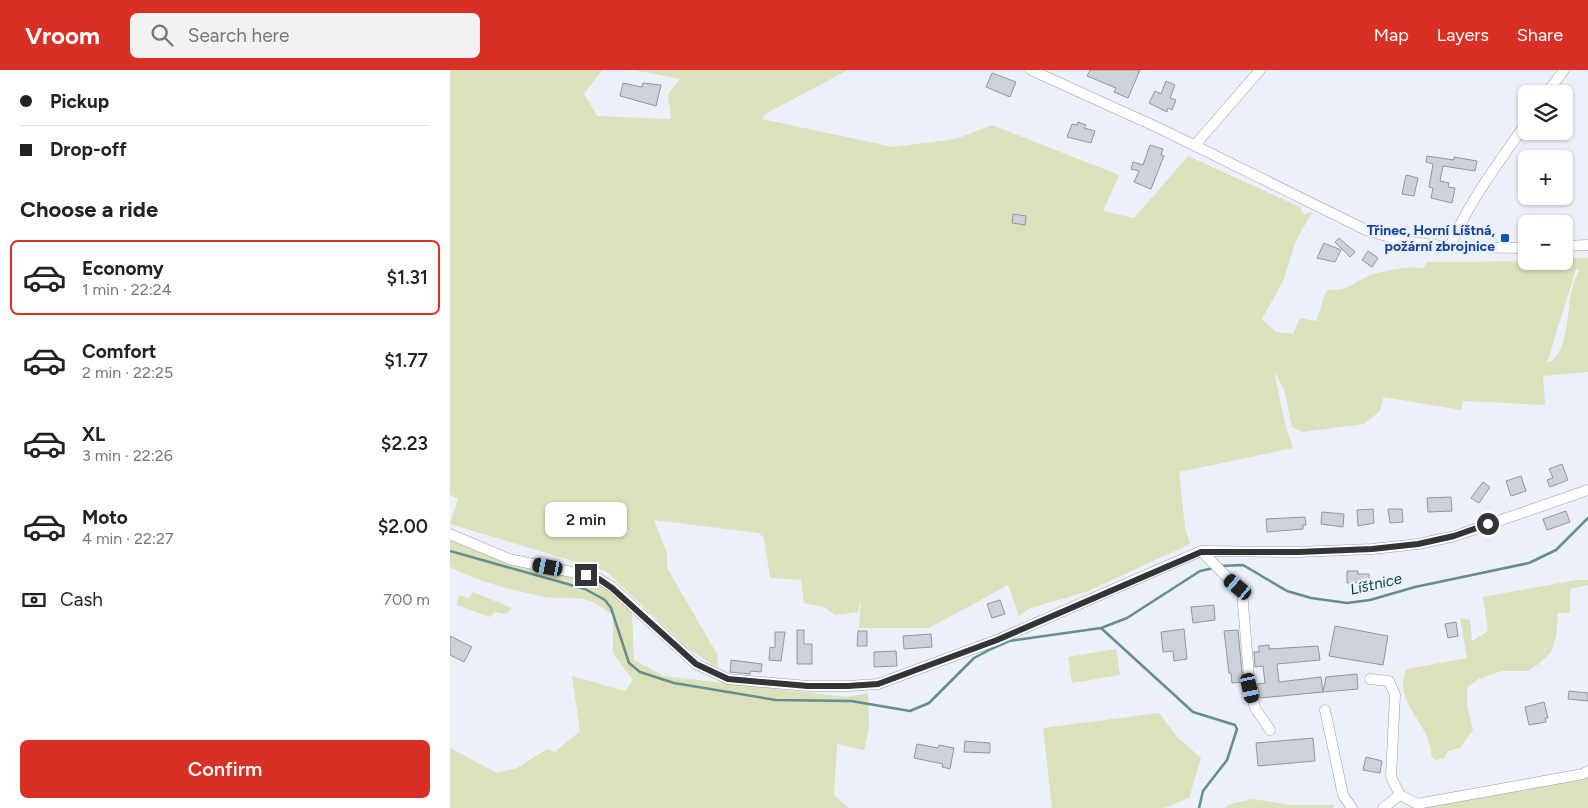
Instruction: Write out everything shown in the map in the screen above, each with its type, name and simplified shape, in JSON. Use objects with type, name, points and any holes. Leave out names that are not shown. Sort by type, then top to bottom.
[{"type":"street","points":[[1031,70],[1194,145],[1366,230],[1402,240],[1450,248],[1518,248]]},
{"type":"street","points":[[1194,145],[1260,70]]},
{"type":"street","points":[[1553,85],[1564,70]]},
{"type":"street","points":[[1450,248],[1457,230],[1476,198],[1518,135]]},
{"type":"street","points":[[1573,246],[1588,245]]},
{"type":"street","points":[[450,534],[509,559],[599,579],[612,588],[696,664],[728,679],[828,686],[878,684],[997,640],[1201,552],[1298,552],[1418,544],[1454,536],[1588,490]]},
{"type":"street","points":[[1201,552],[1242,592],[1250,688],[1255,708],[1270,730]]},
{"type":"street","points":[[1370,679],[1389,681],[1396,695],[1391,777],[1400,794],[1417,804],[1582,774],[1588,771]]},
{"type":"street","points":[[1325,710],[1343,795],[1352,808]]},
{"type":"street","points":[[1383,808],[1400,794]]},
{"type":"green space","points":[[450,70],[602,70],[584,94],[597,116],[671,119],[669,94],[681,79],[634,70],[848,70],[765,114],[762,119],[893,147],[956,139],[992,125],[1119,175],[1103,211],[1134,218],[1188,156],[1300,207],[1304,215],[1312,212],[1296,241],[1283,281],[1262,319],[1276,332],[1293,334],[1300,318],[1316,321],[1327,289],[1347,288],[1374,274],[1405,268],[1424,268],[1427,262],[1518,261],[1518,270],[1573,270],[1573,258],[1588,258],[1588,372],[1543,376],[1545,405],[1463,401],[1461,410],[1383,397],[1380,411],[1364,424],[1302,432],[1292,427],[1284,389],[1274,371],[1286,428],[1293,448],[1179,472],[1185,527],[1190,544],[1088,591],[1028,609],[1019,616],[1008,585],[929,628],[859,628],[861,599],[858,612],[835,615],[824,607],[804,603],[801,580],[770,578],[764,538],[759,533],[654,520],[667,553],[667,568],[717,654],[718,669],[686,647],[606,571],[450,524],[458,499],[450,495]],"holes":[[[1576,269],[1580,270],[1575,280],[1561,348],[1555,358],[1547,363]]]},
{"type":"green space","points":[[450,540],[509,564],[593,581],[609,591],[632,613],[634,660],[664,676],[847,697],[868,693],[869,728],[864,750],[837,744],[834,795],[849,808],[450,808],[450,748],[497,773],[517,768],[547,749],[555,752],[580,731],[572,676],[625,691],[633,680],[613,653],[613,616],[604,608],[588,600],[546,597],[509,589],[461,572],[450,567]]},
{"type":"green space","points":[[1577,580],[1588,580],[1588,585],[1570,589],[1570,613],[1558,613],[1556,637],[1551,652],[1528,671],[1502,671],[1478,679],[1467,688],[1467,706],[1473,730],[1460,748],[1448,751],[1444,758],[1436,760],[1432,758],[1428,739],[1405,697],[1403,688],[1407,669],[1467,658],[1460,618],[1470,620],[1472,641],[1488,631],[1483,597]]},
{"type":"green space","points":[[473,592],[512,608],[506,614],[495,612],[490,617],[457,605],[459,595],[469,598]]},
{"type":"green space","points":[[1116,649],[1120,675],[1072,683],[1068,657]]},
{"type":"green space","points":[[1159,713],[1177,737],[1201,758],[1189,798],[1164,808],[1052,808],[1043,728]]},
{"type":"green space","points":[[1588,778],[1588,808],[1425,808]]},
{"type":"green space","points":[[1252,799],[1292,805],[1334,805],[1334,808],[1224,808],[1228,805]]},
{"type":"building","points":[[1090,70],[1140,70],[1128,98],[1114,92],[1116,88],[1087,76]]},
{"type":"building","points":[[992,73],[1016,82],[1010,97],[986,87]]},
{"type":"building","points":[[1166,81],[1175,85],[1170,98],[1176,100],[1172,110],[1168,108],[1167,112],[1149,103],[1155,91],[1161,94]]},
{"type":"building","points":[[623,83],[642,87],[643,83],[661,85],[656,106],[620,96]]},
{"type":"building","points":[[1078,122],[1086,125],[1084,128],[1095,131],[1091,143],[1067,137],[1072,124],[1077,125]]},
{"type":"building","points":[[1150,145],[1163,149],[1161,155],[1164,156],[1151,189],[1134,182],[1139,171],[1131,169],[1133,162],[1143,165]]},
{"type":"building","points":[[1427,156],[1454,160],[1454,157],[1477,161],[1475,171],[1443,166],[1440,181],[1449,183],[1448,187],[1455,188],[1452,203],[1431,198],[1433,188],[1429,187],[1433,164],[1426,162]]},
{"type":"building","points":[[1406,175],[1418,178],[1414,196],[1402,194]]},
{"type":"building","points":[[1013,214],[1026,216],[1025,225],[1012,223]]},
{"type":"building","points":[[1339,238],[1355,252],[1350,257],[1335,242]]},
{"type":"building","points":[[1324,243],[1341,250],[1335,262],[1317,258]]},
{"type":"building","points":[[1368,251],[1378,258],[1372,267],[1362,260]]},
{"type":"building","points":[[1562,464],[1568,480],[1550,487],[1547,480],[1553,478],[1549,469]]},
{"type":"building","points":[[1521,476],[1526,491],[1511,496],[1506,481]]},
{"type":"building","points":[[1483,482],[1490,487],[1479,503],[1471,498]]},
{"type":"building","points":[[1451,497],[1452,511],[1428,512],[1427,498]]},
{"type":"building","points":[[1373,509],[1374,523],[1358,526],[1357,510]]},
{"type":"building","points":[[1388,509],[1402,509],[1403,522],[1390,523]]},
{"type":"building","points":[[1566,511],[1570,522],[1547,530],[1543,519]]},
{"type":"building","points":[[1322,512],[1344,514],[1343,527],[1321,524]]},
{"type":"building","points":[[1305,517],[1306,525],[1303,525],[1303,529],[1267,532],[1266,519]]},
{"type":"building","points":[[1347,571],[1369,574],[1369,582],[1347,583]]},
{"type":"building","points":[[1000,600],[1005,614],[992,618],[987,604]]},
{"type":"building","points":[[1214,605],[1215,620],[1193,623],[1191,607]]},
{"type":"building","points":[[1456,622],[1458,636],[1448,638],[1445,624]]},
{"type":"building","points":[[1335,626],[1388,636],[1383,665],[1329,656]]},
{"type":"building","points":[[1184,629],[1187,659],[1174,661],[1173,651],[1163,652],[1161,632]]},
{"type":"building","points":[[797,630],[804,630],[804,644],[812,644],[812,664],[797,664]]},
{"type":"building","points":[[1238,630],[1243,682],[1232,683],[1224,631]]},
{"type":"building","points":[[858,631],[867,631],[867,646],[857,646]]},
{"type":"building","points":[[775,632],[785,632],[781,661],[769,660],[770,647],[775,648]]},
{"type":"building","points":[[931,634],[932,647],[904,649],[903,636]]},
{"type":"building","points":[[450,636],[472,647],[464,662],[450,655]]},
{"type":"building","points":[[1269,645],[1269,649],[1318,646],[1320,660],[1277,664],[1279,682],[1321,677],[1323,692],[1260,698],[1257,684],[1265,683],[1263,666],[1255,667],[1254,652],[1259,652],[1259,646]]},
{"type":"building","points":[[896,651],[897,666],[874,667],[874,652]]},
{"type":"building","points":[[731,660],[762,664],[761,672],[751,671],[750,674],[730,672]]},
{"type":"building","points":[[1357,674],[1358,689],[1323,692],[1326,677]]},
{"type":"building","points":[[1569,691],[1588,693],[1588,701],[1568,699]]},
{"type":"building","points":[[1544,702],[1548,718],[1545,718],[1546,722],[1529,725],[1525,707]]},
{"type":"building","points":[[1313,738],[1315,761],[1258,766],[1256,743]]},
{"type":"building","points":[[965,741],[990,743],[990,753],[964,752]]},
{"type":"building","points":[[917,744],[938,748],[939,745],[954,748],[950,769],[942,767],[943,764],[914,758]]},
{"type":"building","points":[[1366,757],[1382,761],[1380,773],[1363,770]]},
{"type":"waterway","name":"Líštnice","points":[[1219,566],[1243,565],[1287,591],[1311,598],[1347,603],[1370,600],[1415,587],[1529,563],[1556,550],[1588,518]]},
{"type":"waterway","name":"Líštnice","points":[[450,551],[585,589],[605,600],[611,608],[629,663],[640,672],[674,683],[776,700],[851,701],[910,711],[929,703],[974,658],[991,649],[1009,641],[1101,628],[1127,618],[1200,571],[1214,568]]},
{"type":"waterway","points":[[1101,628],[1193,712],[1235,725],[1237,729],[1227,760],[1203,791],[1199,808]]},
{"type":"place","name":"Třinec, Horní Líštná, požární zbrojnice","points":[[1505,238]]},
{"type":"route","points":[[586,575],[599,579],[612,588],[696,664],[728,679],[808,686],[848,686],[878,684],[997,640],[1201,552],[1298,552],[1372,549],[1418,544],[1454,536],[1488,524]]}]
